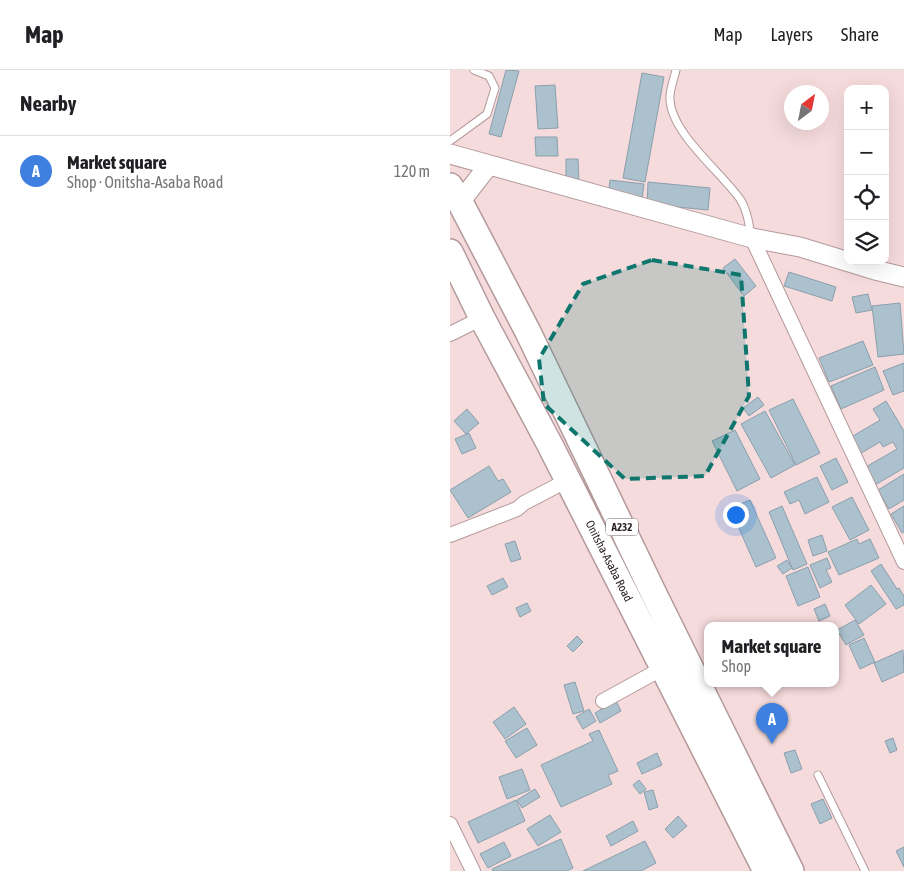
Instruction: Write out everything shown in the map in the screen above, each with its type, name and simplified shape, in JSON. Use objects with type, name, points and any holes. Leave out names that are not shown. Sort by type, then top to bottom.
[{"type":"highway","name":"A232","points":[[455,194],[528,332],[653,592],[791,871]]},
{"type":"highway","name":"Onitsha-Asaba Road","points":[[450,252],[458,276],[550,445],[766,871]]},
{"type":"highway","points":[[550,445],[575,427]]},
{"type":"street","points":[[450,154],[752,238],[800,247],[904,277]]},
{"type":"street","points":[[455,194],[489,165]]},
{"type":"street","points":[[752,238],[904,562]]},
{"type":"street","points":[[450,334],[482,318]]},
{"type":"street","points":[[450,535],[517,509],[524,503],[568,480]]},
{"type":"street","points":[[603,701],[663,668]]},
{"type":"street","points":[[450,824],[473,871]]},
{"type":"lane","points":[[450,140],[487,114],[495,88],[489,76],[474,70]]},
{"type":"lane","points":[[676,70],[669,99],[674,117],[689,140],[740,199],[746,213],[752,238]]},
{"type":"lane","points":[[818,775],[865,871]]},
{"type":"highlighted area","points":[[652,260],[741,275],[749,396],[705,476],[625,479],[544,404],[539,359],[583,284]]},
{"type":"building","points":[[506,70],[519,71],[501,137],[489,134]]},
{"type":"building","points":[[642,73],[664,77],[645,182],[623,178]]},
{"type":"building","points":[[555,85],[558,128],[538,129],[535,86]]},
{"type":"building","points":[[535,137],[557,137],[558,156],[536,156]]},
{"type":"building","points":[[566,159],[578,159],[579,183],[566,183]]},
{"type":"building","points":[[610,180],[644,184],[642,200],[608,196]]},
{"type":"building","points":[[648,182],[710,188],[708,210],[647,204]]},
{"type":"building","points":[[735,259],[756,286],[744,296],[723,268]]},
{"type":"building","points":[[789,272],[836,287],[832,301],[784,286]]},
{"type":"building","points":[[868,294],[872,310],[856,313],[852,297]]},
{"type":"building","points":[[900,303],[904,354],[878,357],[872,306]]},
{"type":"building","points":[[863,341],[873,365],[829,382],[819,358]]},
{"type":"building","points":[[904,363],[904,391],[893,395],[883,371]]},
{"type":"building","points":[[875,367],[884,390],[841,409],[831,386]]},
{"type":"building","points":[[758,397],[764,405],[749,416],[743,408]]},
{"type":"building","points":[[793,399],[820,453],[796,465],[769,410]]},
{"type":"building","points":[[886,401],[904,431],[904,468],[875,485],[864,468],[897,449],[893,442],[883,447],[880,442],[858,455],[848,439],[880,420],[873,409]]},
{"type":"building","points":[[467,409],[479,423],[466,434],[454,421]]},
{"type":"building","points":[[765,411],[795,465],[771,478],[741,424]]},
{"type":"building","points":[[735,430],[760,479],[737,491],[712,441]]},
{"type":"building","points":[[469,433],[476,448],[462,454],[455,439]]},
{"type":"building","points":[[836,458],[848,482],[832,490],[820,466]]},
{"type":"building","points":[[489,466],[498,481],[503,479],[511,492],[468,518],[450,490]]},
{"type":"building","points":[[904,474],[904,500],[889,509],[878,490]]},
{"type":"building","points":[[817,477],[829,502],[805,514],[799,500],[790,504],[784,492]]},
{"type":"building","points":[[852,497],[869,530],[850,540],[832,507]]},
{"type":"building","points":[[750,500],[776,558],[756,567],[730,508]]},
{"type":"building","points":[[782,506],[807,564],[793,570],[769,512]]},
{"type":"building","points":[[904,506],[904,532],[902,533],[891,514]]},
{"type":"building","points":[[822,535],[827,551],[813,556],[808,540]]},
{"type":"building","points":[[857,539],[859,544],[870,539],[879,558],[839,575],[828,552]]},
{"type":"building","points":[[515,541],[521,559],[511,562],[505,544]]},
{"type":"building","points":[[827,558],[831,568],[826,570],[832,582],[820,588],[810,565]]},
{"type":"building","points":[[787,560],[792,568],[783,574],[777,566]]},
{"type":"building","points":[[881,564],[897,589],[899,588],[904,596],[904,605],[896,609],[871,571]]},
{"type":"building","points":[[808,567],[820,597],[798,606],[786,576]]},
{"type":"building","points":[[503,578],[508,587],[492,595],[487,586]]},
{"type":"building","points":[[871,585],[886,604],[859,624],[845,605]]},
{"type":"building","points":[[527,603],[531,611],[520,617],[516,608]]},
{"type":"building","points":[[825,604],[830,616],[819,621],[814,609]]},
{"type":"building","points":[[855,620],[864,635],[846,645],[839,633],[839,629]]},
{"type":"building","points":[[577,636],[583,642],[573,652],[567,646]]},
{"type":"building","points":[[864,638],[875,662],[860,669],[849,645]]},
{"type":"building","points":[[903,650],[904,672],[882,682],[874,663]]},
{"type":"building","points":[[575,682],[584,711],[573,714],[564,685]]},
{"type":"building","points":[[616,701],[621,711],[600,723],[595,713]]},
{"type":"building","points":[[514,707],[526,724],[505,739],[493,722]]},
{"type":"building","points":[[589,709],[596,721],[583,729],[576,717]]},
{"type":"building","points":[[527,728],[537,745],[516,758],[505,741]]},
{"type":"building","points":[[599,730],[618,771],[608,775],[612,784],[561,807],[541,765],[593,741],[589,734]]},
{"type":"building","points":[[893,738],[897,750],[890,753],[885,741]]},
{"type":"building","points":[[795,750],[802,769],[791,773],[784,753]]},
{"type":"building","points":[[657,753],[662,765],[642,774],[637,763]]},
{"type":"building","points":[[522,769],[530,790],[507,799],[499,777]]},
{"type":"building","points":[[639,780],[646,789],[640,794],[633,785]]},
{"type":"building","points":[[535,789],[540,797],[522,808],[517,800]]},
{"type":"building","points":[[653,790],[658,807],[649,810],[644,792]]},
{"type":"building","points":[[823,799],[832,818],[820,824],[811,804]]},
{"type":"building","points":[[516,800],[525,821],[478,843],[468,822]]},
{"type":"building","points":[[550,815],[561,832],[538,846],[527,829]]},
{"type":"building","points":[[678,816],[687,826],[673,838],[665,829]]},
{"type":"building","points":[[633,821],[638,831],[611,846],[606,836]]},
{"type":"building","points":[[561,839],[573,868],[567,871],[493,871],[492,869]]},
{"type":"building","points":[[645,841],[656,863],[641,871],[583,871]]},
{"type":"building","points":[[504,842],[511,856],[488,868],[480,854]]},
{"type":"building","points":[[904,847],[904,867],[896,851]]},
{"type":"place","name":"Market square","points":[[772,744]]}]
